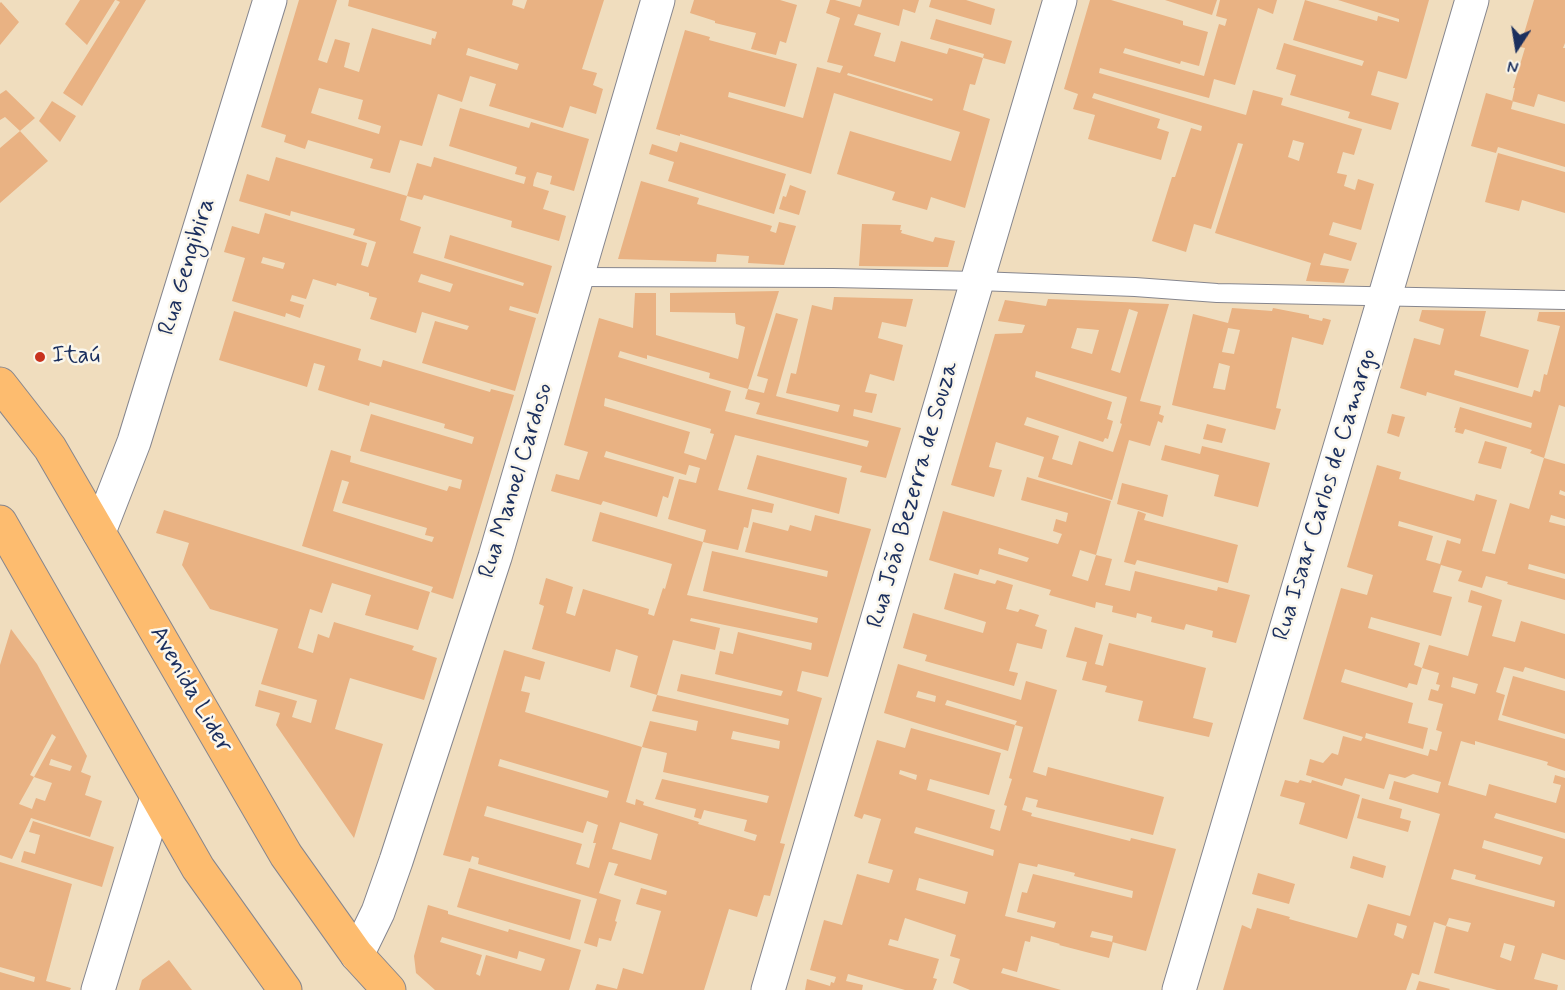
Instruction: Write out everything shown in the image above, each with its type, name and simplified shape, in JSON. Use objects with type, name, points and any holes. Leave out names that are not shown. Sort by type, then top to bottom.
[{"type":"main road","name":"Avenida Lider","points":[[0,384],[50,448],[286,855],[357,955],[389,990]]},
{"type":"main road","points":[[0,522],[198,868],[285,990]]},
{"type":"street","name":"Rua Manoel Cardoso","points":[[357,955],[378,912],[396,861],[495,557],[658,0]]},
{"type":"street","name":"Rua João Bezerra de Souza","points":[[768,990],[1060,0]]},
{"type":"street","name":"Rua Isaar Carlos de Camargo","points":[[1179,990],[1472,0]]},
{"type":"street","name":"Rua Gengibira","points":[[99,532],[134,441],[267,1]]},
{"type":"street","points":[[98,990],[157,797]]},
{"type":"lane","points":[[578,277],[978,281],[1217,292],[1565,300]]},
{"type":"building","points":[[80,0],[115,0],[87,45],[65,24]]},
{"type":"building","points":[[116,0],[146,0],[82,106],[63,93],[120,2]]},
{"type":"building","points":[[299,0],[337,0],[318,60],[327,63],[335,39],[350,43],[344,67],[359,72],[372,28],[431,45],[432,38],[435,39],[437,32],[348,6],[349,0],[513,0],[512,5],[524,9],[527,0],[604,0],[582,69],[597,73],[593,85],[603,89],[596,114],[570,106],[563,128],[489,106],[496,84],[470,76],[462,102],[438,94],[422,146],[400,140],[390,173],[370,168],[373,159],[308,140],[305,149],[284,142],[286,135],[261,127]],"holes":[[[468,48],[519,64],[517,70],[466,55]],[[319,88],[363,100],[358,119],[381,126],[379,134],[311,113]]]},
{"type":"building","points":[[694,0],[780,0],[797,5],[786,43],[780,41],[776,55],[751,49],[756,33],[715,23],[715,21],[690,13]]},
{"type":"building","points":[[830,0],[860,7],[862,0],[919,0],[915,13],[903,9],[899,26],[858,14],[854,25],[881,33],[874,56],[895,62],[901,41],[947,54],[949,48],[983,58],[975,85],[970,84],[963,110],[990,119],[965,208],[931,197],[927,210],[892,200],[895,192],[837,174],[850,131],[951,161],[960,132],[834,93],[811,174],[680,134],[680,136],[656,129],[685,30],[710,37],[709,40],[797,64],[785,107],[729,92],[728,97],[803,118],[817,67],[840,73],[843,66],[827,62],[840,18],[826,13]],"holes":[[[848,73],[933,99],[932,101],[847,75]]]},
{"type":"building","points":[[931,0],[966,0],[995,9],[991,25],[929,7]]},
{"type":"building","points":[[1090,0],[1111,0],[1183,21],[1183,25],[1208,32],[1199,66],[1181,61],[1180,64],[1125,48],[1123,53],[1204,76],[1219,24],[1225,26],[1227,19],[1216,16],[1220,0],[1277,0],[1273,14],[1258,8],[1235,85],[1214,79],[1209,98],[1100,68],[1099,73],[1246,115],[1253,90],[1283,98],[1281,105],[1362,129],[1354,155],[1343,152],[1337,173],[1347,175],[1344,186],[1355,190],[1358,179],[1374,184],[1361,230],[1333,222],[1329,235],[1357,243],[1351,261],[1324,253],[1320,265],[1349,269],[1344,283],[1306,281],[1311,263],[1215,233],[1243,144],[1238,143],[1211,229],[1194,224],[1186,252],[1152,241],[1172,177],[1175,177],[1191,128],[1201,131],[1202,126],[1094,93],[1092,98],[1160,119],[1157,128],[1169,132],[1161,160],[1088,139],[1095,115],[1073,109],[1078,94],[1064,89]],"holes":[[[1293,140],[1304,143],[1299,161],[1288,157]]]},
{"type":"building","points":[[1165,0],[1217,0],[1212,15]]},
{"type":"building","points":[[1305,0],[1377,21],[1378,16],[1399,22],[1399,19],[1338,0],[1429,0],[1407,78],[1378,71],[1371,95],[1399,103],[1391,130],[1348,118],[1350,112],[1290,95],[1296,75],[1276,69],[1284,43],[1362,66],[1364,61],[1293,40]]},
{"type":"building","points":[[1534,0],[1565,0],[1563,48],[1565,48],[1565,102],[1538,94],[1534,107],[1512,101],[1515,88],[1513,88],[1525,48],[1520,47]]},
{"type":"building","points":[[0,3],[19,22],[0,45]]},
{"type":"building","points":[[936,19],[1012,41],[1005,64],[983,58],[984,54],[930,39]]},
{"type":"building","points":[[6,90],[35,118],[20,131],[5,117],[0,120],[0,94]]},
{"type":"building","points":[[1486,93],[1513,101],[1511,109],[1565,124],[1565,167],[1498,147],[1496,153],[1471,146]]},
{"type":"building","points":[[52,101],[76,116],[60,142],[39,121]]},
{"type":"building","points":[[460,108],[529,128],[531,122],[589,139],[574,191],[550,184],[552,176],[537,172],[534,180],[533,186],[549,191],[543,209],[566,216],[559,241],[511,227],[512,221],[424,195],[422,200],[407,196],[417,163],[431,167],[434,157],[524,184],[526,177],[515,174],[517,167],[449,146]]},
{"type":"building","points":[[20,131],[48,161],[0,203],[0,148]]},
{"type":"building","points":[[680,142],[786,174],[774,214],[668,181],[674,162],[649,154],[652,144],[677,152]]},
{"type":"building","points":[[1498,153],[1565,172],[1565,213],[1522,200],[1519,211],[1485,202]]},
{"type":"building","points":[[276,157],[407,196],[400,220],[421,227],[413,253],[523,286],[524,283],[444,258],[450,235],[552,266],[538,314],[510,306],[509,310],[536,318],[515,391],[422,363],[435,321],[467,330],[469,326],[422,312],[416,333],[370,319],[377,298],[369,296],[369,293],[337,283],[336,286],[313,279],[306,299],[292,295],[290,301],[304,305],[300,318],[286,313],[285,317],[232,301],[245,258],[224,252],[232,226],[259,234],[265,213],[367,243],[361,265],[368,267],[376,242],[353,235],[355,229],[291,211],[290,216],[239,201],[247,174],[269,181]],"holes":[[[263,257],[285,263],[283,269],[261,263]],[[421,274],[453,284],[450,292],[418,282]]]},
{"type":"building","points":[[641,181],[699,198],[697,204],[772,226],[770,231],[776,233],[779,222],[796,226],[784,265],[748,263],[749,256],[717,254],[716,262],[618,259]]},
{"type":"building","points":[[790,185],[806,191],[799,215],[779,209]]},
{"type":"building","points":[[862,224],[901,225],[901,233],[933,242],[935,237],[955,241],[948,267],[859,266]]},
{"type":"building","points":[[779,291],[748,389],[764,393],[768,379],[757,376],[776,313],[798,319],[776,396],[838,412],[840,405],[786,393],[791,373],[796,374],[812,305],[832,310],[834,297],[913,299],[906,327],[882,322],[878,338],[903,345],[894,381],[870,374],[865,392],[877,394],[872,413],[854,409],[853,416],[901,428],[886,478],[860,472],[862,466],[735,435],[718,490],[774,504],[772,513],[752,509],[748,528],[744,527],[738,550],[703,542],[706,530],[668,519],[679,479],[696,483],[700,468],[689,465],[686,475],[606,451],[604,457],[674,477],[668,498],[663,496],[657,517],[603,501],[601,505],[551,491],[556,474],[579,480],[588,452],[564,445],[599,318],[633,328],[635,293],[656,293],[656,335],[738,359],[745,327],[736,324],[735,313],[670,312],[670,293]],"holes":[[[620,351],[647,359],[647,355],[710,373],[709,378],[748,389],[745,399],[760,403],[756,414],[869,441],[867,447],[725,411],[731,391],[618,357]],[[605,398],[711,429],[710,433],[714,434],[706,460],[684,453],[690,432],[604,406]]]},
{"type":"building","points":[[1048,299],[1169,304],[1140,401],[1161,406],[1159,414],[1164,416],[1162,423],[1158,421],[1150,446],[1129,440],[1112,500],[1038,477],[1044,457],[996,442],[989,467],[1002,470],[994,497],[951,485],[995,334],[1022,333],[1025,325],[998,321],[1005,300],[1046,306]],"holes":[[[1129,309],[1138,312],[1120,373],[1111,370]],[[1077,328],[1099,330],[1092,354],[1071,348]],[[1036,371],[1127,397],[1120,423],[1122,424],[1113,452],[1079,441],[1072,465],[1052,459],[1059,436],[1024,425],[1027,417],[1103,442],[1105,438],[1108,439],[1113,421],[1107,419],[1112,402],[1035,377]]]},
{"type":"building","points":[[1232,308],[1272,311],[1273,308],[1309,315],[1309,318],[1322,321],[1323,318],[1331,320],[1323,345],[1292,337],[1276,408],[1281,409],[1275,430],[1172,405],[1193,314],[1228,323]],"holes":[[[1228,328],[1240,330],[1234,354],[1222,352]],[[1219,363],[1230,366],[1225,390],[1213,388]]]},
{"type":"building","points":[[1422,310],[1486,311],[1480,336],[1529,350],[1518,388],[1455,370],[1454,375],[1532,397],[1534,390],[1540,392],[1544,374],[1547,375],[1560,326],[1537,321],[1539,312],[1565,312],[1565,407],[1559,405],[1544,458],[1530,453],[1532,450],[1465,429],[1463,434],[1455,432],[1456,428],[1454,428],[1460,407],[1531,428],[1532,423],[1427,392],[1426,396],[1400,388],[1414,338],[1440,345],[1444,329],[1419,321]]},
{"type":"building","points":[[234,311],[361,349],[358,360],[381,367],[383,360],[490,392],[491,389],[514,395],[453,599],[431,592],[433,587],[302,546],[331,450],[351,456],[350,462],[447,491],[449,486],[460,489],[462,480],[360,451],[371,414],[472,444],[474,437],[444,428],[445,424],[370,402],[369,406],[318,390],[325,366],[314,363],[307,387],[219,360]],"holes":[[[342,480],[349,482],[342,503],[427,528],[425,535],[434,537],[432,542],[333,511]]]},
{"type":"building","points":[[1392,414],[1405,417],[1399,437],[1387,433]]},
{"type":"building","points":[[1207,424],[1226,429],[1222,443],[1203,439]]},
{"type":"building","points":[[1485,441],[1507,447],[1501,469],[1478,463]]},
{"type":"building","points":[[1165,445],[1200,454],[1202,446],[1270,463],[1258,507],[1214,496],[1219,475],[1161,460]]},
{"type":"building","points":[[757,455],[847,478],[839,514],[747,489]]},
{"type":"building","points":[[1544,458],[1565,464],[1565,492],[1560,490],[1559,494],[1565,496],[1565,519],[1551,515],[1549,522],[1565,526],[1565,574],[1529,564],[1528,569],[1565,579],[1565,600],[1486,576],[1482,588],[1458,581],[1462,571],[1441,565],[1433,592],[1452,597],[1441,636],[1371,617],[1368,628],[1420,643],[1414,665],[1422,668],[1429,645],[1468,656],[1482,606],[1468,602],[1471,590],[1502,600],[1492,636],[1515,642],[1521,621],[1565,634],[1565,679],[1525,667],[1523,672],[1504,667],[1496,692],[1505,695],[1498,720],[1565,739],[1565,771],[1547,765],[1548,762],[1475,741],[1475,745],[1461,741],[1448,785],[1486,796],[1489,784],[1556,803],[1561,785],[1553,783],[1555,775],[1565,778],[1565,833],[1496,813],[1494,818],[1565,839],[1565,960],[1542,953],[1534,979],[1558,985],[1557,990],[1497,990],[1434,973],[1446,926],[1434,922],[1419,975],[1412,973],[1406,990],[1223,990],[1242,925],[1251,929],[1257,908],[1357,938],[1368,904],[1410,916],[1440,814],[1389,799],[1394,781],[1438,793],[1441,782],[1413,774],[1405,778],[1389,774],[1384,789],[1345,778],[1342,786],[1306,775],[1310,759],[1323,763],[1332,753],[1338,755],[1343,736],[1361,741],[1363,737],[1303,719],[1341,588],[1367,595],[1373,575],[1347,567],[1377,465],[1401,472],[1399,479],[1474,501],[1476,494],[1497,500],[1482,551],[1495,554],[1510,503],[1529,509]],"holes":[[[1399,521],[1461,539],[1460,544],[1447,540],[1440,564],[1426,560],[1433,536],[1398,526]],[[1422,668],[1439,673],[1436,684],[1440,685],[1438,691],[1431,689],[1428,700],[1443,704],[1436,730],[1442,732],[1437,751],[1430,749],[1428,756],[1365,738],[1366,733],[1423,749],[1428,728],[1408,723],[1413,703],[1341,682],[1345,669],[1407,688],[1409,683],[1417,685]],[[1453,677],[1478,684],[1475,694],[1451,687]],[[1484,840],[1543,857],[1540,865],[1482,848]],[[1454,869],[1476,875],[1475,879],[1555,901],[1554,907],[1451,879]],[[1449,918],[1471,923],[1468,932],[1446,926]],[[1397,923],[1407,926],[1403,939],[1394,935]],[[1504,943],[1515,946],[1511,961],[1500,957]]]},
{"type":"building","points":[[1027,477],[1111,501],[1096,555],[1112,559],[1105,585],[1130,591],[1135,571],[1217,591],[1218,587],[1250,595],[1236,643],[1212,637],[1213,631],[1186,624],[1184,630],[1151,622],[1152,617],[1137,613],[1136,618],[1112,612],[1113,606],[1096,602],[1095,608],[1049,595],[1051,590],[980,569],[978,575],[929,560],[943,511],[1058,544],[1062,534],[1053,531],[1056,519],[1066,522],[1068,513],[1021,500]],"holes":[[[999,548],[1029,558],[1027,562],[998,554]],[[1080,550],[1096,555],[1088,581],[1072,576]]]},
{"type":"building","points":[[1122,483],[1168,495],[1163,517],[1117,504]]},
{"type":"building","points":[[164,510],[430,592],[418,630],[365,615],[371,595],[332,583],[322,613],[310,609],[298,648],[313,653],[318,634],[329,638],[334,622],[414,646],[412,650],[437,658],[424,700],[350,678],[335,729],[383,744],[354,838],[276,725],[280,713],[255,706],[259,690],[297,701],[292,717],[311,723],[317,700],[261,684],[278,629],[210,609],[182,565],[189,543],[156,533]]},
{"type":"building","points":[[1138,511],[1146,514],[1144,520],[1238,545],[1228,583],[1137,560],[1135,565],[1124,562]]},
{"type":"building","points":[[600,512],[703,542],[687,595],[817,623],[818,618],[703,591],[712,551],[827,577],[828,571],[745,552],[753,522],[788,531],[790,525],[811,531],[815,515],[871,529],[828,677],[802,671],[797,691],[822,698],[780,843],[785,844],[770,896],[764,895],[757,917],[729,909],[704,990],[595,990],[597,984],[617,989],[623,968],[643,974],[661,911],[636,904],[641,888],[666,895],[667,891],[614,875],[618,864],[609,862],[599,893],[621,900],[615,921],[617,922],[611,941],[599,938],[597,947],[584,943],[597,899],[478,864],[479,858],[472,856],[470,862],[443,855],[504,650],[545,662],[540,680],[525,676],[521,691],[530,693],[525,712],[642,747],[650,721],[696,731],[698,721],[652,711],[657,695],[630,687],[638,656],[616,649],[610,672],[532,649],[544,606],[539,604],[546,578],[573,587],[566,613],[575,616],[583,589],[649,609],[648,614],[654,616],[672,564],[592,541]],"holes":[[[691,618],[812,643],[811,650],[738,632],[733,654],[720,651],[715,674],[783,691],[781,696],[681,674],[677,691],[789,719],[788,725],[657,695],[673,640],[715,650],[720,628],[690,621]],[[733,731],[780,741],[779,749],[731,739]],[[642,747],[667,753],[663,772],[769,796],[767,803],[662,779],[655,799],[696,809],[694,817],[701,819],[704,810],[747,820],[744,831],[757,835],[755,841],[643,805],[644,802],[636,799],[635,805],[626,802]],[[500,759],[609,791],[607,798],[498,766]],[[487,806],[583,833],[587,821],[598,825],[589,868],[576,864],[582,844],[484,816]],[[620,822],[658,834],[651,860],[612,849]]]},
{"type":"building","points":[[954,573],[995,584],[997,580],[1013,585],[1006,609],[1018,612],[1020,609],[1039,615],[1035,626],[1047,630],[1042,649],[1017,643],[1009,671],[1018,673],[1014,686],[925,661],[927,655],[903,648],[913,613],[983,633],[986,622],[944,609]]},
{"type":"building","points":[[1075,627],[1103,635],[1095,664],[1103,666],[1109,643],[1206,668],[1193,718],[1213,723],[1209,737],[1138,721],[1143,701],[1105,692],[1107,686],[1082,680],[1087,662],[1066,657]]},
{"type":"building","points":[[11,629],[37,664],[87,756],[81,772],[91,776],[85,795],[102,801],[90,837],[31,818],[12,859],[0,855],[0,665]],"holes":[[[52,734],[56,737],[34,777],[30,775]],[[51,759],[72,766],[70,771],[49,765]],[[34,777],[52,783],[45,801],[36,798],[32,809],[19,804]]]},
{"type":"building","points":[[898,664],[1021,700],[1026,681],[1057,690],[1033,772],[1046,776],[1048,767],[1164,797],[1153,835],[1036,807],[1038,800],[1026,797],[1022,810],[1032,813],[1031,816],[1130,841],[1131,838],[1176,849],[1146,951],[1113,942],[1109,958],[1031,936],[1030,942],[1025,941],[1017,972],[1003,968],[1001,973],[1061,990],[970,990],[953,983],[960,959],[950,956],[956,935],[905,918],[898,941],[890,939],[888,945],[939,959],[933,978],[937,979],[933,990],[905,990],[848,974],[846,981],[863,985],[862,990],[805,990],[807,979],[830,986],[831,982],[834,983],[836,977],[810,970],[824,920],[842,925],[857,874],[889,883],[893,870],[868,863],[881,819],[864,814],[862,819],[854,816],[877,740],[905,748],[911,728],[1001,753],[989,795],[930,779],[927,790],[995,810],[990,828],[1000,831],[1007,806],[1004,805],[1012,779],[1009,778],[1023,727],[1015,725],[1008,751],[884,713]],"holes":[[[918,691],[936,696],[935,702],[916,697]],[[947,700],[1017,721],[1015,725],[945,705]],[[900,770],[917,775],[916,780],[899,774]],[[916,827],[994,850],[993,856],[914,833]],[[1019,863],[1037,867],[1038,864],[1075,873],[1074,876],[1133,891],[1132,898],[1033,874],[1027,893],[1022,892],[1017,912],[1056,922],[1054,928],[1005,916]],[[919,878],[968,892],[965,904],[916,890]],[[1092,931],[1113,936],[1112,942],[1090,937]]]},
{"type":"building","points":[[1513,676],[1565,691],[1565,734],[1502,715]]},
{"type":"building","points":[[1285,780],[1311,783],[1312,780],[1360,795],[1347,839],[1299,824],[1305,803],[1280,796]]},
{"type":"building","points":[[1362,798],[1402,809],[1400,818],[1411,821],[1408,832],[1357,818]]},
{"type":"building","points":[[33,821],[114,847],[102,887],[21,862],[24,851],[35,854],[40,835],[29,832]]},
{"type":"building","points":[[1353,856],[1386,866],[1383,878],[1350,868]]},
{"type":"building","points":[[0,862],[72,884],[46,981],[71,988],[70,990],[0,990],[0,972],[34,982],[35,977],[0,967]]},
{"type":"building","points":[[469,868],[581,900],[570,940],[457,907]]},
{"type":"building","points":[[1258,873],[1295,884],[1289,904],[1252,894]]},
{"type":"building","points":[[428,905],[448,911],[448,914],[508,932],[509,929],[581,950],[569,990],[435,990],[416,973],[414,956]],"holes":[[[442,937],[517,959],[519,951],[545,959],[541,971],[486,955],[480,976],[476,974],[482,955],[440,942]]]},
{"type":"building","points":[[169,960],[192,990],[139,990],[142,980]]},
{"type":"building","points":[[1419,981],[1450,989],[1416,990]]},
{"type":"place","name":"Itaú","points":[[40,357]]}]
